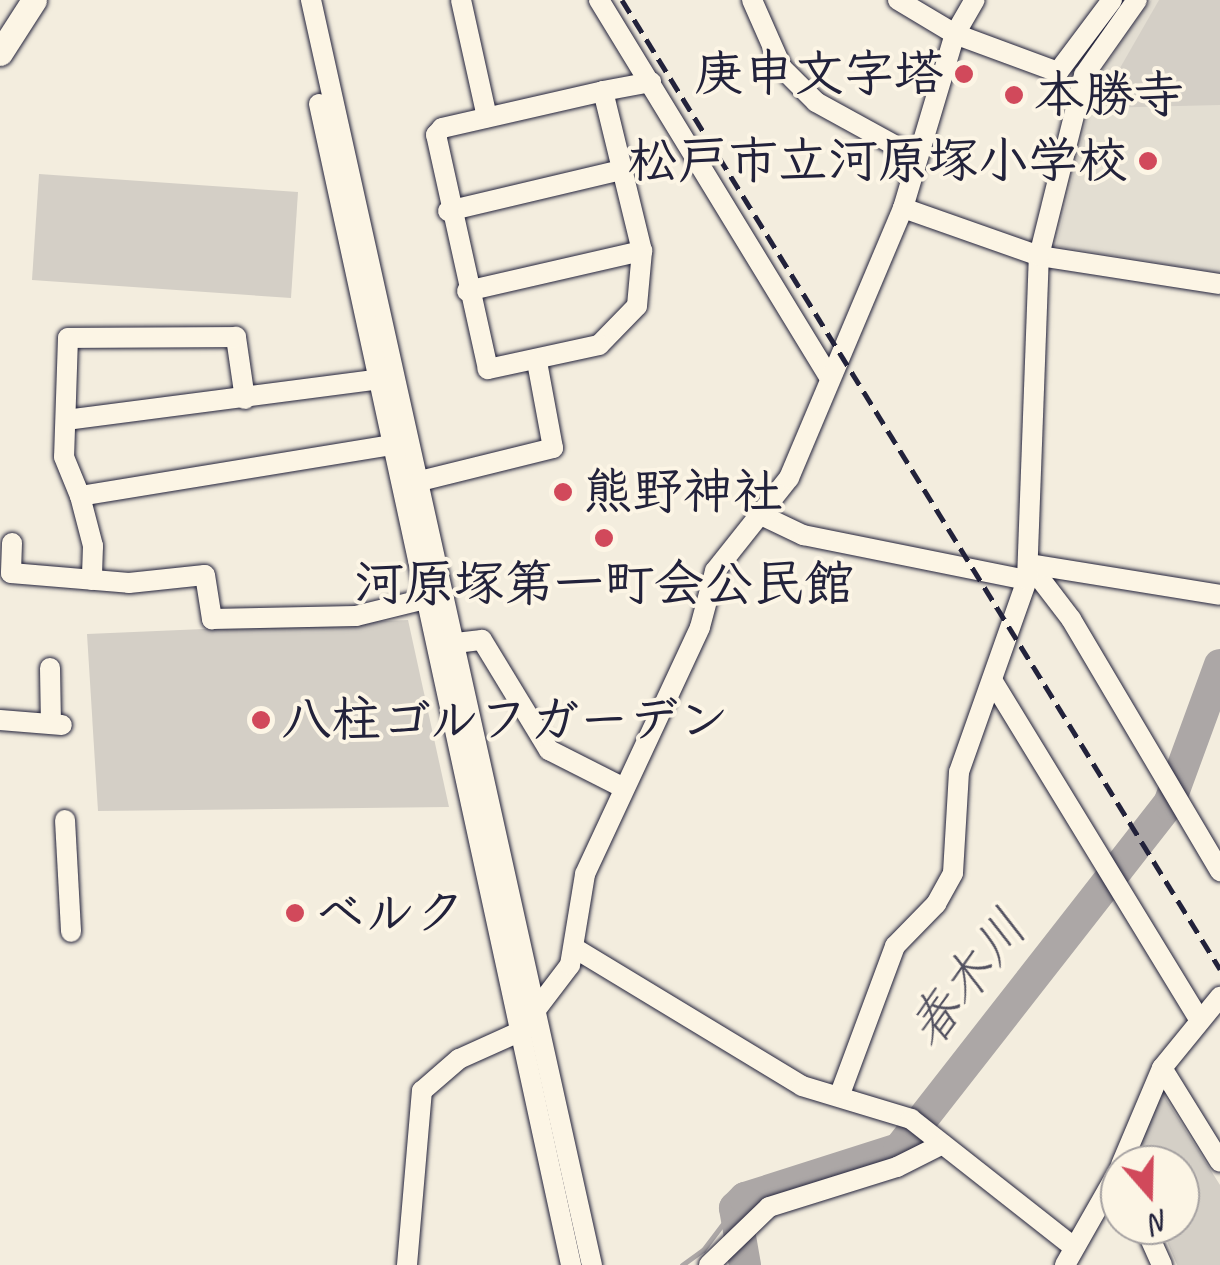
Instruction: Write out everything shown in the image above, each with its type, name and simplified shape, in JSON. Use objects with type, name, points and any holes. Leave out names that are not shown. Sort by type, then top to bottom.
[{"type":"main road","points":[[0,53],[34,0]]},
{"type":"street","points":[[298,0],[376,380],[571,1265]]},
{"type":"street","points":[[311,0],[592,1265]]},
{"type":"street","points":[[461,0],[487,118]]},
{"type":"street","points":[[599,0],[828,375]]},
{"type":"street","points":[[752,0],[782,68],[816,102],[916,157]]},
{"type":"street","points":[[898,0],[955,34],[1058,72],[1112,0]]},
{"type":"street","points":[[406,1265],[422,1091],[459,1059],[519,1032],[538,1010],[576,949],[578,894],[700,627],[715,571],[789,478],[828,375],[903,208],[955,34],[975,0]]},
{"type":"street","points":[[840,1094],[895,946],[936,904],[954,874],[953,797],[1028,572],[1039,256],[1084,75],[1137,0]]},
{"type":"street","points":[[604,91],[642,251],[642,287],[627,322],[599,345],[495,372],[483,366],[448,210],[436,134],[487,118],[604,91],[651,82]]},
{"type":"street","points":[[448,210],[622,170]]},
{"type":"street","points":[[903,208],[1039,256],[1220,284]]},
{"type":"street","points":[[467,290],[642,251]]},
{"type":"street","points":[[92,580],[93,546],[80,496],[64,457],[68,338],[236,337],[246,399]]},
{"type":"street","points":[[420,481],[553,448],[537,362]]},
{"type":"street","points":[[66,420],[376,380]]},
{"type":"street","points":[[80,496],[391,444]]},
{"type":"street","points":[[761,515],[803,535],[1028,572],[1220,595]]},
{"type":"street","points":[[12,543],[11,573],[92,580],[205,575],[212,619],[356,616],[425,600]]},
{"type":"street","points":[[1028,572],[1071,619],[1220,870]]},
{"type":"street","points":[[456,643],[482,640],[549,750],[624,788]]},
{"type":"street","points":[[0,720],[56,725],[50,668]]},
{"type":"street","points":[[992,680],[1200,1021]]},
{"type":"street","points":[[65,820],[71,932]]},
{"type":"street","points":[[576,949],[802,1086],[840,1094],[911,1119],[1068,1255],[1100,1202]]},
{"type":"street","points":[[1130,1145],[1162,1068],[1220,998]]},
{"type":"street","points":[[1162,1068],[1220,1162]]},
{"type":"street","points":[[710,1265],[757,1216],[943,1144]]},
{"type":"shaded area","name":"松戸市立河原塚小学校","points":[[1151,0],[1220,0],[1220,273],[1056,246],[1097,77]]},
{"type":"shaded area","points":[[1159,0],[1220,0],[1220,105],[1097,108]]},
{"type":"shaded area","points":[[39,174],[298,192],[291,298],[32,280]]},
{"type":"shaded area","name":"八柱ゴルフガーデン","points":[[408,620],[449,807],[98,811],[87,634]]},
{"type":"shaded area","points":[[1161,1091],[1195,1145],[1141,1145]]},
{"type":"shaded area","points":[[1200,1153],[1220,1185],[1220,1265],[1177,1265],[1168,1245],[1200,1245]]},
{"type":"waterway","name":"春木川","points":[[745,1265],[735,1208],[745,1198],[899,1149],[1169,804],[1220,665]]},
{"type":"waterway","points":[[682,1265],[703,1250],[735,1208]]},
{"type":"railway","points":[[622,0],[1220,969]]},
{"type":"place","name":"庚申文字塔","points":[[964,74]]},
{"type":"place","name":"本勝寺","points":[[1014,95]]},
{"type":"place","name":"松戸市立河原塚小学校","points":[[1148,161]]},
{"type":"place","name":"熊野神社","points":[[563,492]]},
{"type":"place","name":"河原塚第一町会公民館","points":[[604,538]]},
{"type":"place","name":"八柱ゴルフガーデン","points":[[261,720]]},
{"type":"place","name":"ベルク","points":[[295,913]]}]
